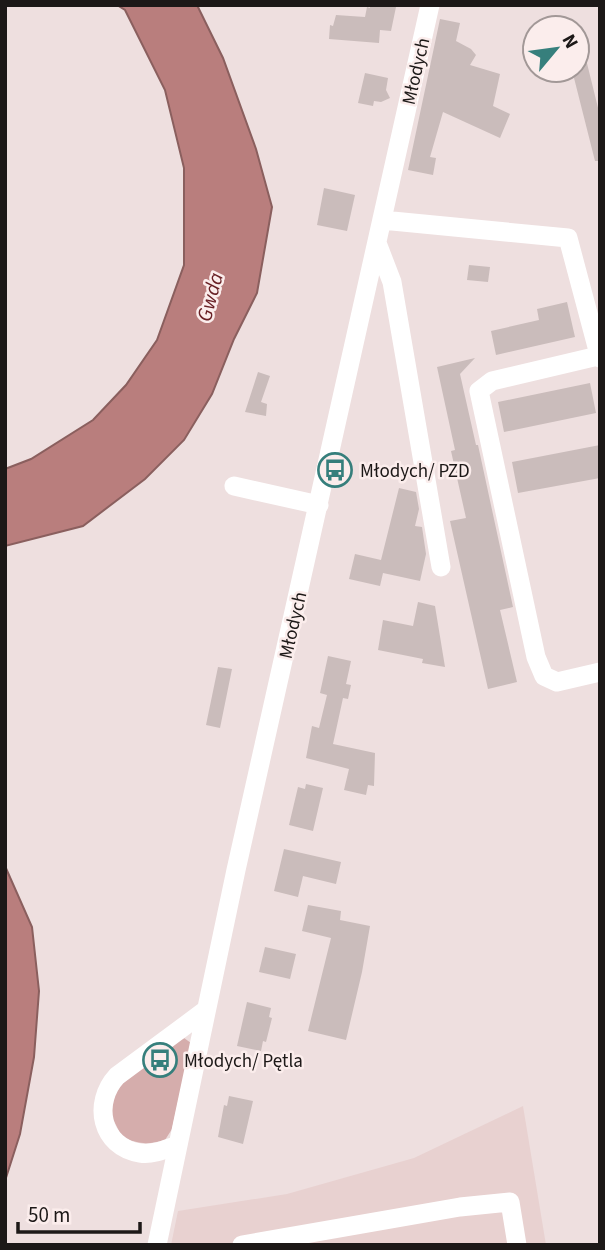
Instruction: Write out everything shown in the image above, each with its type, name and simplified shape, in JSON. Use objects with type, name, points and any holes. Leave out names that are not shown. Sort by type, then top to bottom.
[{"type":"street","name":"Młodych","points":[[157,1245],[206,1010],[348,376],[353,340],[430,5]]},
{"type":"street","points":[[382,220],[568,238],[599,357],[492,381],[479,391],[536,657],[544,676],[557,682],[600,672]]},
{"type":"street","points":[[377,243],[391,282],[441,567]]},
{"type":"street","points":[[234,486],[319,505]]},
{"type":"street","points":[[178,1145],[145,1153],[127,1149],[107,1131],[102,1102],[107,1089],[117,1076],[206,1010]]},
{"type":"street","points":[[242,1245],[460,1207],[510,1202],[517,1245]]},
{"type":"shaded area","points":[[184,1038],[191,1043],[172,1129],[165,1140],[153,1143],[122,1137],[111,1115],[116,1086],[144,1064],[147,1066],[153,1063],[155,1066],[168,1057],[166,1053],[171,1049],[169,1045]]},
{"type":"shaded area","points":[[523,1106],[546,1245],[171,1245],[178,1211],[287,1194],[414,1158]]},
{"type":"water","name":"Gwda","points":[[117,5],[197,5],[223,58],[256,149],[272,207],[257,293],[234,339],[212,394],[184,440],[145,479],[83,526],[5,546],[5,469],[31,459],[93,420],[126,385],[157,340],[184,265],[184,168],[165,90],[125,10]]},
{"type":"water","points":[[5,866],[32,927],[39,991],[34,1057],[20,1134],[5,1181]]},
{"type":"building","points":[[370,5],[396,7],[391,31],[380,30],[379,43],[329,39],[330,25],[333,26],[336,15],[365,17]]},
{"type":"building","points":[[440,19],[460,23],[456,41],[476,55],[470,65],[500,74],[493,106],[510,114],[500,138],[443,112],[430,157],[436,158],[433,175],[408,170]]},
{"type":"building","points":[[365,73],[388,78],[386,90],[390,98],[381,102],[374,101],[373,106],[358,103]]},
{"type":"building","points":[[591,80],[600,116],[600,161],[595,161],[576,84],[591,84]]},
{"type":"building","points":[[324,188],[355,195],[347,231],[317,225]]},
{"type":"building","points":[[469,265],[490,267],[488,282],[467,280]]},
{"type":"building","points":[[567,302],[575,337],[496,355],[491,331],[539,320],[537,309]]},
{"type":"building","points":[[475,358],[460,374],[513,607],[500,610],[517,682],[488,689],[450,521],[466,518],[437,367]]},
{"type":"building","points":[[258,372],[270,376],[261,402],[267,404],[266,416],[245,412]]},
{"type":"building","points":[[590,383],[596,413],[504,432],[498,402]]},
{"type":"building","points":[[600,445],[600,478],[518,493],[512,462]]},
{"type":"building","points":[[399,488],[416,492],[419,509],[415,526],[422,527],[426,554],[420,581],[383,573],[380,586],[349,579],[355,554],[381,560]]},
{"type":"building","points":[[418,602],[435,606],[445,667],[422,663],[423,659],[378,650],[383,620],[413,626]]},
{"type":"building","points":[[328,656],[351,661],[346,684],[351,685],[348,699],[343,698],[333,744],[375,753],[374,786],[368,785],[366,795],[344,790],[349,769],[306,758],[312,726],[319,728],[327,695],[320,693]]},
{"type":"building","points":[[218,667],[232,669],[220,728],[206,725]]},
{"type":"building","points":[[306,784],[323,788],[313,831],[289,825],[298,787],[305,789]]},
{"type":"building","points":[[284,849],[341,862],[336,884],[303,876],[298,897],[274,891]]},
{"type":"building","points":[[308,905],[341,911],[340,920],[370,926],[346,1040],[308,1031],[331,938],[302,931]]},
{"type":"building","points":[[265,947],[296,954],[290,979],[259,972]]},
{"type":"building","points":[[247,1002],[271,1008],[269,1017],[272,1018],[261,1051],[237,1046]]},
{"type":"building","points":[[229,1096],[253,1101],[243,1144],[218,1137],[224,1105],[227,1106]]},
{"type":"place","name":"Młodych/ PZD","points":[[335,470]]},
{"type":"place","name":"Młodych/ Pętla","points":[[160,1060]]}]
